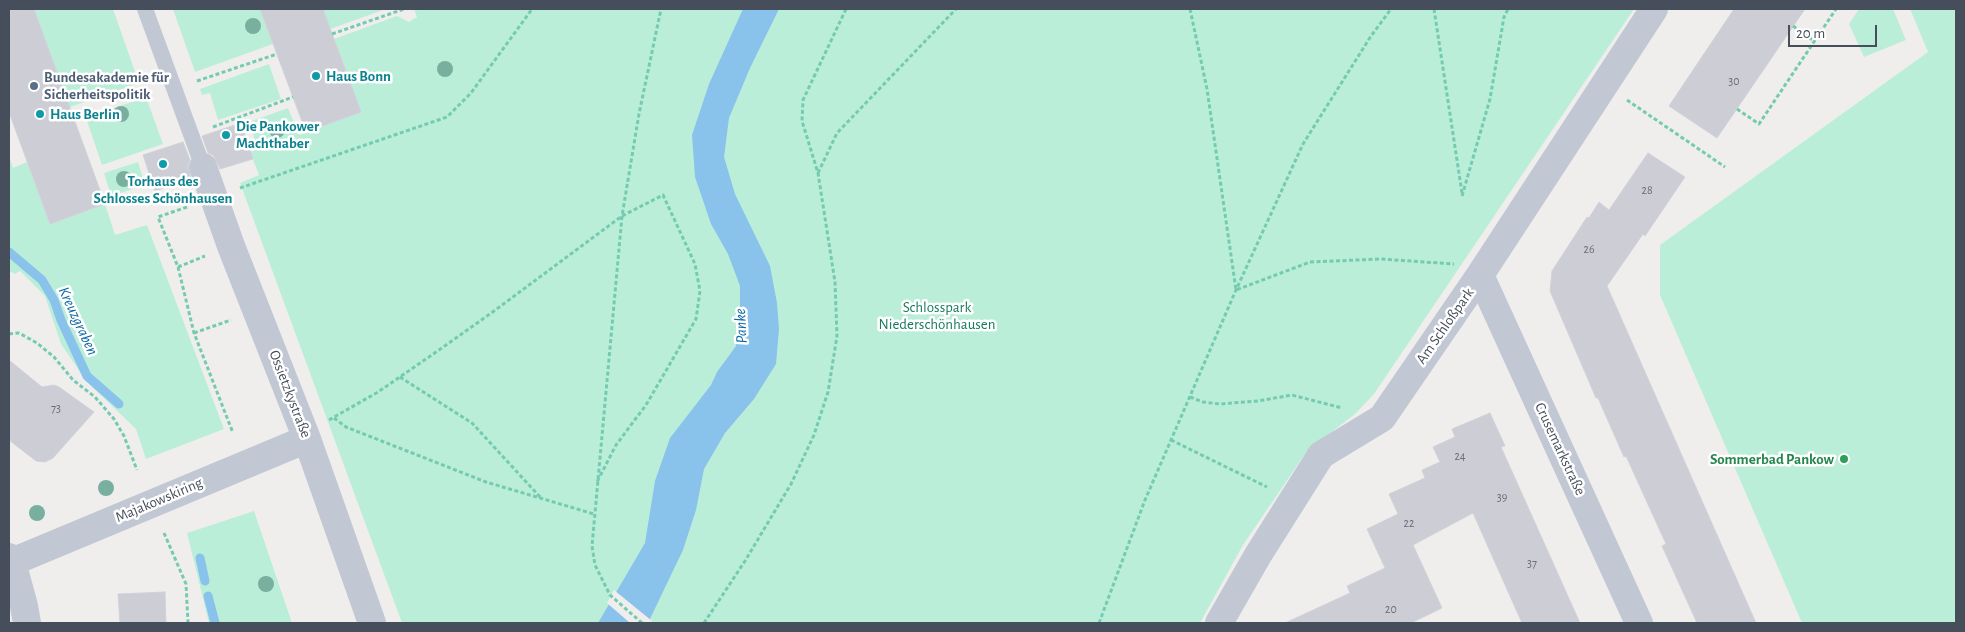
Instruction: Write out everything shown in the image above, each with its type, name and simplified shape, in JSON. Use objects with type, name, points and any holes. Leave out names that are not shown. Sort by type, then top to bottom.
[{"type":"street","name":"Am Schloßpark","points":[[1219,623],[1258,555],[1321,455],[1382,418],[1468,270],[1654,9]]},
{"type":"street","name":"Ossietzkystraße","points":[[203,167],[307,439],[372,623]]},
{"type":"street","name":"Crusemarkstraße","points":[[1468,270],[1639,623]]},
{"type":"street","name":"Majakowskiring","points":[[27,623],[24,606],[10,560],[307,439]]},
{"type":"lane","points":[[145,9],[203,167]]},
{"type":"path","points":[[332,34],[404,9]]},
{"type":"path","points":[[233,433],[194,333],[178,267],[158,217],[447,117],[471,93],[532,9]]},
{"type":"path","points":[[642,623],[610,595],[595,565],[592,546],[622,216],[639,114],[661,9]]},
{"type":"path","points":[[704,623],[745,562],[791,484],[814,435],[828,392],[837,336],[835,282],[818,173],[802,121],[804,100],[846,9]]},
{"type":"path","points":[[818,173],[837,133],[956,9]]},
{"type":"path","points":[[1190,9],[1206,89],[1236,290]]},
{"type":"path","points":[[1099,623],[1145,500],[1236,290],[1303,144],[1370,36],[1391,9]]},
{"type":"path","points":[[1434,9],[1462,196],[1490,99],[1504,17],[1508,9]]},
{"type":"path","points":[[1737,109],[1759,124],[1836,9]]},
{"type":"path","points":[[1793,26],[1814,41]]},
{"type":"path","points":[[175,88],[277,54]]},
{"type":"path","points":[[192,135],[293,98]]},
{"type":"path","points":[[1626,100],[1725,167]]},
{"type":"path","points":[[594,514],[486,482],[381,442],[346,427],[334,418],[400,377],[494,311],[622,216],[663,195],[695,264],[700,291],[696,320],[646,405],[616,445],[597,482]]},
{"type":"path","points":[[1236,290],[1310,262],[1381,259],[1468,270]]},
{"type":"path","points":[[194,333],[257,310]]},
{"type":"path","points":[[9,334],[20,333],[37,343],[54,357],[72,380],[95,397],[114,419],[124,436],[137,470]]},
{"type":"path","points":[[400,377],[472,423],[541,498]]},
{"type":"path","points":[[1190,397],[1203,402],[1220,404],[1258,401],[1292,395],[1382,418]]},
{"type":"path","points":[[1171,440],[1292,500]]},
{"type":"path","points":[[164,533],[186,584],[188,623]]},
{"type":"green space","points":[[34,9],[113,9],[139,83],[70,107]]},
{"type":"green space","points":[[173,9],[260,9],[273,44],[195,72]]},
{"type":"green space","points":[[323,9],[386,9],[330,29]]},
{"type":"green space","name":"Schlosspark Niederschönhausen","points":[[414,9],[1634,9],[1374,394],[1355,414],[1307,451],[1243,545],[1200,623],[402,623],[240,183],[259,175],[250,152],[258,149],[249,122],[288,108],[299,135],[360,112],[334,39],[397,16],[409,22],[417,17]]},
{"type":"green space","points":[[1859,9],[1893,9],[1906,40],[1864,57],[1849,24]]},
{"type":"green space","name":"Sommerbad Pankow","points":[[1910,9],[1956,9],[1956,623],[1802,623],[1660,295],[1660,245],[1928,52]]},
{"type":"green space","points":[[269,64],[281,99],[218,120],[210,93],[202,95],[200,89]]},
{"type":"green space","points":[[146,97],[163,144],[102,165],[86,118]]},
{"type":"green space","points":[[9,156],[13,168],[27,162],[50,224],[105,204],[115,235],[147,225],[224,429],[146,459],[136,429],[87,382],[61,344],[45,296],[20,271],[15,274],[9,271]]},
{"type":"green space","points":[[138,162],[145,185],[111,196],[104,173]]},
{"type":"green space","points":[[254,511],[292,623],[209,623],[187,533]]},
{"type":"water","name":"Panke","points":[[743,9],[779,9],[750,68],[729,118],[724,157],[735,194],[770,266],[777,303],[779,329],[776,364],[754,399],[725,433],[704,469],[696,510],[683,550],[648,623],[598,623],[645,543],[655,481],[670,438],[711,385],[717,372],[736,346],[740,319],[740,286],[728,254],[711,224],[695,177],[692,135],[709,84]]},
{"type":"pier","points":[[614,590],[652,621],[651,623],[630,623],[607,603]]},
{"type":"building","name":"Haus Berlin","points":[[9,9],[34,9],[105,204],[50,224],[9,112]]},
{"type":"building","name":"Haus Bonn","points":[[260,9],[323,9],[361,112],[306,132]]},
{"type":"building","points":[[1734,9],[1805,9],[1717,138],[1669,106]]},
{"type":"building","name":"Torhaus des Schlosses Schönhausen","points":[[241,123],[253,159],[220,169],[213,155],[208,153],[202,136]]},
{"type":"building","name":"Torhaus des Schlosses Schönhausen","points":[[183,142],[190,160],[188,165],[191,179],[155,191],[143,155]]},
{"type":"building","points":[[1648,153],[1685,177],[1645,236],[1643,234],[1607,286],[1756,623],[1697,623],[1662,546],[1666,544],[1626,456],[1624,457],[1598,398],[1596,398],[1550,291],[1552,271],[1587,217],[1589,218],[1599,202],[1609,210]]},
{"type":"building","points":[[9,360],[42,387],[54,385],[59,387],[94,412],[53,458],[45,462],[36,461],[9,440]]},
{"type":"building","points":[[1490,413],[1505,446],[1501,447],[1580,623],[1522,623],[1473,513],[1413,545],[1442,608],[1411,623],[1285,623],[1350,593],[1347,586],[1385,568],[1367,529],[1398,514],[1389,494],[1425,478],[1422,470],[1440,462],[1433,447],[1455,437],[1452,429]]},
{"type":"building","points":[[165,592],[166,623],[120,623],[118,594]]},
{"type":"waterway","name":"Kreuzgraben","points":[[9,252],[42,280],[54,300],[61,320],[87,376],[119,404]]},
{"type":"waterway","name":"Kreuzgraben","points":[[200,558],[205,581]]},
{"type":"waterway","name":"Kreuzgraben","points":[[208,596],[215,623]]},
{"type":"place","name":"Haus Bonn","points":[[316,76]]},
{"type":"place","name":"Bundesakademie für Sicherheitspolitik","points":[[34,86]]},
{"type":"place","name":"Haus Berlin","points":[[40,114]]},
{"type":"place","name":"Die Pankower Machthaber","points":[[226,135]]},
{"type":"place","name":"Torhaus des Schlosses Schönhausen","points":[[163,164]]},
{"type":"place","name":"Sommerbad Pankow","points":[[1844,459]]}]
